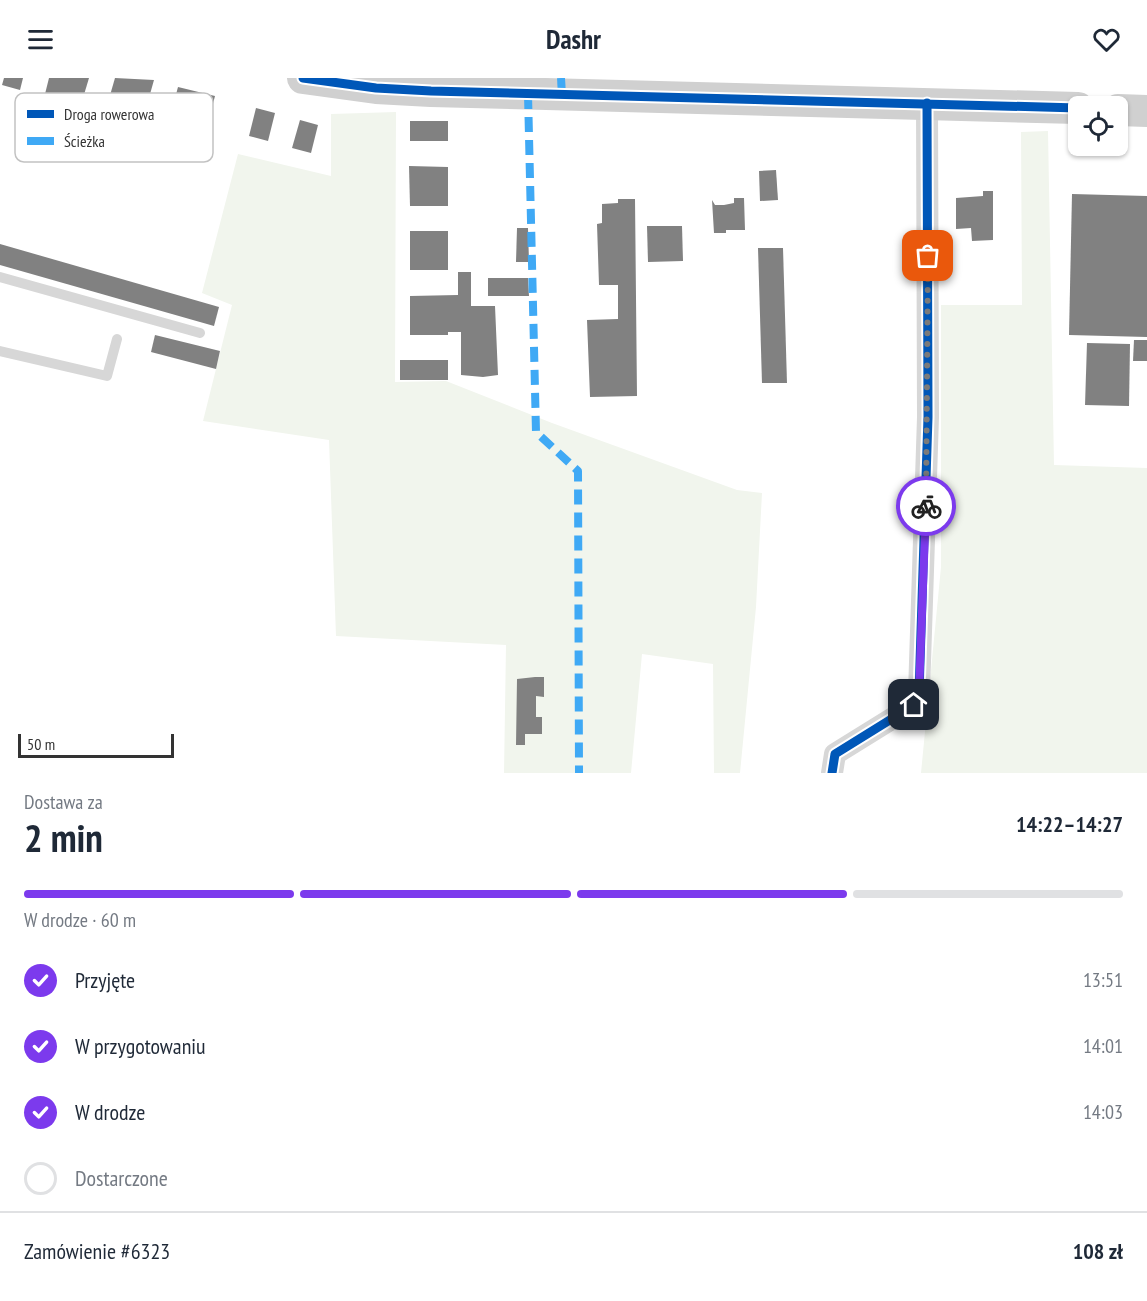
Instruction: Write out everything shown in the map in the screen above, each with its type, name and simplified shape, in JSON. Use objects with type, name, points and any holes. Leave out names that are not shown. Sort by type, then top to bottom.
[{"type":"street","points":[[303,78],[376,88],[561,86],[1068,108]]},
{"type":"street","points":[[832,773],[835,754],[914,705],[919,693],[928,417],[927,103]]},
{"type":"street","points":[[1128,110],[1147,111]]},
{"type":"lane","points":[[0,277],[200,333]]},
{"type":"lane","points":[[0,351],[107,376],[117,339]]},
{"type":"shaded area","points":[[396,112],[395,382],[446,381],[552,423],[737,490],[762,493],[756,607],[740,773],[714,773],[713,664],[642,654],[631,773],[504,773],[506,645],[336,636],[329,440],[203,421],[232,305],[202,293],[238,154],[331,176],[331,114]]},
{"type":"shaded area","points":[[1048,131],[1054,465],[1147,468],[1147,773],[921,773],[941,567],[941,305],[1022,305],[1021,132]]},
{"type":"building","points":[[4,78],[23,78],[20,90],[2,85]]},
{"type":"building","points":[[49,78],[89,78],[84,93],[45,93]]},
{"type":"building","points":[[115,78],[154,80],[150,93],[111,93]]},
{"type":"building","points":[[178,87],[203,93],[176,93]]},
{"type":"building","points":[[256,108],[275,113],[268,141],[249,136]]},
{"type":"building","points":[[300,120],[318,125],[311,153],[292,148]]},
{"type":"building","points":[[410,121],[448,121],[448,141],[410,141]]},
{"type":"building","points":[[409,166],[448,167],[448,206],[410,206]]},
{"type":"building","points":[[776,170],[778,200],[760,201],[759,171]]},
{"type":"building","points":[[983,191],[993,191],[993,240],[972,241],[971,228],[956,229],[956,198],[983,196]]},
{"type":"building","points":[[1072,194],[1147,196],[1147,337],[1069,335]]},
{"type":"building","points":[[734,198],[744,198],[745,230],[726,230],[726,233],[714,233],[712,200],[715,205],[724,205],[734,203]]},
{"type":"building","points":[[618,199],[635,199],[637,396],[590,397],[587,320],[618,319],[618,285],[599,285],[597,224],[602,223],[602,204],[618,203]]},
{"type":"building","points":[[647,226],[682,226],[683,261],[648,262]]},
{"type":"building","points":[[517,228],[528,228],[529,262],[516,262]]},
{"type":"building","points":[[410,231],[448,231],[448,270],[410,270]]},
{"type":"building","points":[[0,244],[219,307],[214,326],[0,265]]},
{"type":"building","points":[[758,248],[783,248],[787,383],[762,383]]},
{"type":"building","points":[[458,272],[471,272],[471,306],[495,306],[498,375],[483,377],[461,375],[461,332],[448,332],[448,335],[410,335],[410,296],[458,295]]},
{"type":"building","points":[[488,278],[528,278],[529,296],[488,296]]},
{"type":"building","points":[[155,335],[220,351],[216,369],[151,352]]},
{"type":"building","points":[[1134,340],[1147,340],[1147,361],[1133,361]]},
{"type":"building","points":[[1087,343],[1130,344],[1129,406],[1085,405]]},
{"type":"building","points":[[400,360],[448,360],[448,380],[400,380]]},
{"type":"building","points":[[544,677],[544,697],[536,696],[536,717],[542,717],[542,734],[525,734],[525,745],[516,745],[517,679]]},
{"type":"marked path","points":[[561,78],[562,95]]},
{"type":"marked path","points":[[528,94],[536,432],[578,471],[579,773]]},
{"type":"cycle path","points":[[303,78],[376,88],[431,91],[1068,108]]},
{"type":"cycle path","points":[[832,773],[835,754],[914,705],[919,693],[928,417],[927,103]]},
{"type":"way so far","points":[[926,506],[928,256]]},
{"type":"route","points":[[914,705],[919,693],[926,506]]}]
